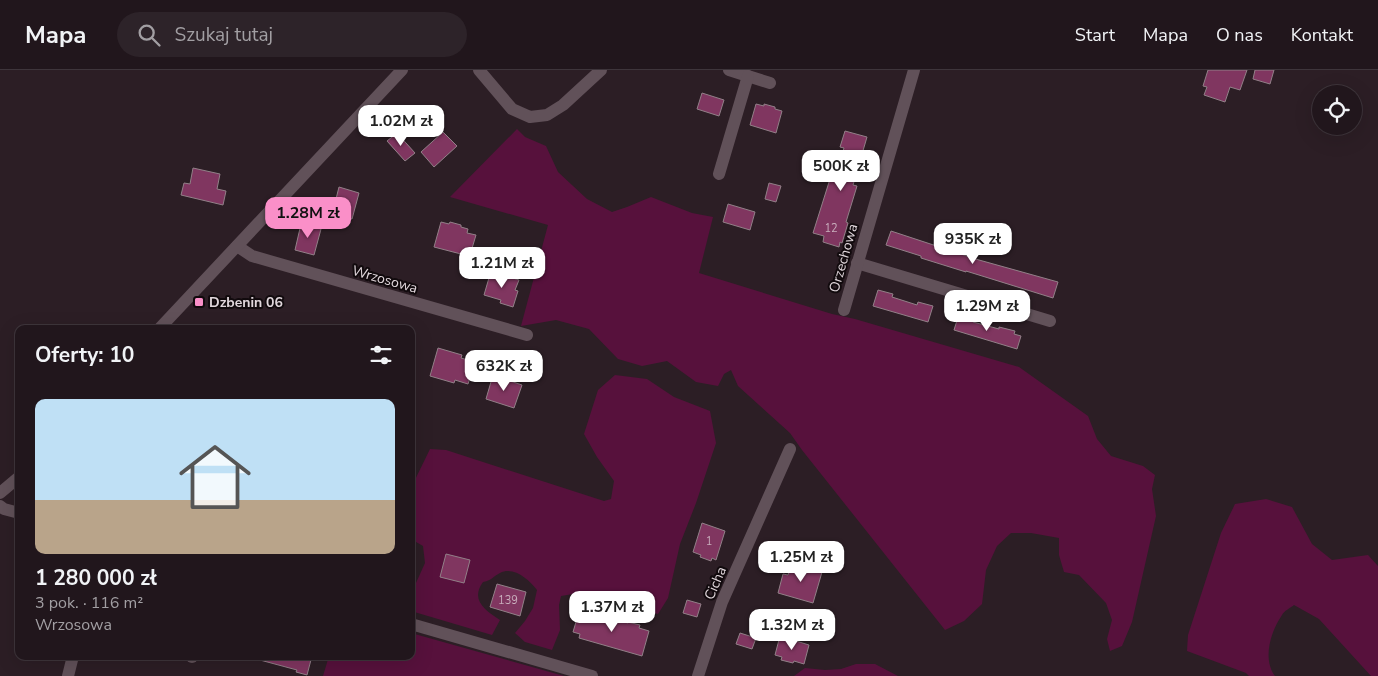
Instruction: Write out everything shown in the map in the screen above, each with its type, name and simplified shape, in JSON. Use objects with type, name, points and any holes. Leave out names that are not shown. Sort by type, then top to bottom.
[{"type":"street","points":[[163,325],[402,70]]},
{"type":"street","points":[[479,70],[512,109],[530,117],[547,115],[563,105],[601,70]]},
{"type":"street","points":[[729,70],[770,83]]},
{"type":"street","name":"Orzechowa","points":[[844,310],[914,70]]},
{"type":"street","points":[[719,174],[748,76]]},
{"type":"street","name":"Wrzosowa","points":[[237,246],[252,256],[527,335]]},
{"type":"street","points":[[857,264],[1050,321]]},
{"type":"street","name":"Cicha","points":[[698,676],[722,602],[790,449]]},
{"type":"street","points":[[0,493],[15,480]]},
{"type":"street","points":[[0,506],[15,512]]},
{"type":"street","points":[[415,625],[592,676]]},
{"type":"street","points":[[68,676],[72,660]]},
{"type":"shaded area","points":[[517,129],[525,137],[546,146],[558,172],[587,199],[612,212],[651,197],[692,213],[713,217],[699,273],[832,314],[1019,367],[1088,416],[1097,439],[1111,456],[1143,466],[1155,475],[1152,489],[1156,516],[1132,622],[1122,646],[1110,651],[1107,639],[1112,620],[1106,603],[1079,575],[1064,572],[1059,555],[1059,538],[1031,533],[1011,533],[997,546],[986,570],[982,604],[964,621],[945,630],[790,433],[738,386],[731,370],[724,374],[718,386],[696,382],[667,361],[642,366],[618,359],[589,329],[556,320],[521,326],[548,225],[450,197]]},
{"type":"shaded area","points":[[615,375],[647,379],[674,397],[710,411],[716,443],[680,544],[668,598],[658,614],[579,593],[561,596],[559,605],[560,630],[552,650],[525,642],[515,633],[533,608],[537,590],[521,575],[511,571],[505,571],[483,582],[479,588],[478,594],[481,604],[500,620],[492,635],[415,612],[415,585],[425,563],[423,546],[415,541],[415,480],[430,449],[446,450],[604,501],[611,499],[614,481],[584,434],[598,390]]},
{"type":"shaded area","points":[[1266,499],[1292,507],[1312,544],[1332,560],[1368,555],[1378,566],[1378,676],[1371,676],[1319,619],[1294,605],[1283,614],[1274,629],[1270,645],[1269,662],[1275,676],[1249,676],[1246,673],[1187,651],[1188,635],[1221,533],[1235,504]]},
{"type":"shaded area","points":[[415,634],[564,676],[323,676],[328,660],[415,660]]},
{"type":"shaded area","points":[[856,664],[875,664],[898,676],[794,676],[805,668],[841,669]]},
{"type":"building","points":[[1208,70],[1247,70],[1240,90],[1230,87],[1225,102],[1204,95],[1207,87],[1203,86]]},
{"type":"building","points":[[1255,70],[1274,70],[1270,84],[1253,79]]},
{"type":"building","points":[[702,93],[724,100],[719,116],[697,109]]},
{"type":"building","points":[[756,104],[764,106],[764,104],[782,111],[776,133],[750,125]]},
{"type":"building","points":[[845,131],[867,137],[853,185],[857,186],[846,222],[848,223],[839,247],[823,242],[824,236],[813,233],[830,179],[833,179],[838,168],[844,148],[840,147]]},
{"type":"building","points":[[443,132],[457,146],[434,167],[421,152]]},
{"type":"building","points":[[397,133],[415,153],[405,161],[387,141]]},
{"type":"building","points":[[193,168],[220,174],[217,189],[226,191],[223,205],[181,195],[184,183],[190,184]]},
{"type":"building","points":[[769,183],[781,186],[776,202],[765,199]]},
{"type":"building","points":[[339,187],[359,193],[352,219],[328,213],[333,198],[336,199]]},
{"type":"building","points":[[728,204],[755,212],[750,230],[723,222]]},
{"type":"building","points":[[441,222],[461,225],[461,227],[468,229],[467,233],[476,235],[470,255],[434,247]]},
{"type":"building","points":[[301,224],[321,229],[314,255],[295,250]]},
{"type":"building","points":[[891,231],[979,260],[1058,282],[1053,298],[921,258],[921,256],[886,245]]},
{"type":"building","points":[[491,271],[519,280],[515,290],[518,291],[513,307],[500,303],[501,300],[484,295]]},
{"type":"building","points":[[878,290],[893,294],[892,297],[917,305],[918,302],[933,306],[928,322],[873,306]]},
{"type":"building","points":[[959,314],[974,319],[973,322],[1015,331],[1014,334],[1021,336],[1017,349],[954,330]]},
{"type":"building","points":[[438,348],[462,355],[461,358],[475,362],[468,384],[455,380],[454,383],[430,376]]},
{"type":"building","points":[[493,375],[522,385],[514,408],[486,399]]},
{"type":"building","points":[[702,523],[725,531],[716,560],[712,558],[711,561],[693,552]]},
{"type":"building","points":[[446,554],[470,560],[464,583],[440,577]]},
{"type":"building","points":[[791,564],[822,572],[813,603],[778,593],[783,574],[788,575]]},
{"type":"building","points":[[497,584],[526,592],[520,616],[490,607]]},
{"type":"building","points":[[687,600],[701,604],[697,617],[683,613]]},
{"type":"building","points":[[579,612],[640,625],[639,628],[649,631],[642,656],[579,638],[580,634],[573,632]]},
{"type":"building","points":[[740,633],[756,638],[752,649],[736,644]]},
{"type":"building","points":[[780,636],[809,645],[804,664],[781,660],[782,657],[775,655]]},
{"type":"building","points":[[260,660],[311,660],[307,675],[296,672],[297,670]]},
{"type":"place","name":"Dzbenin 06","points":[[199,302]]}]
